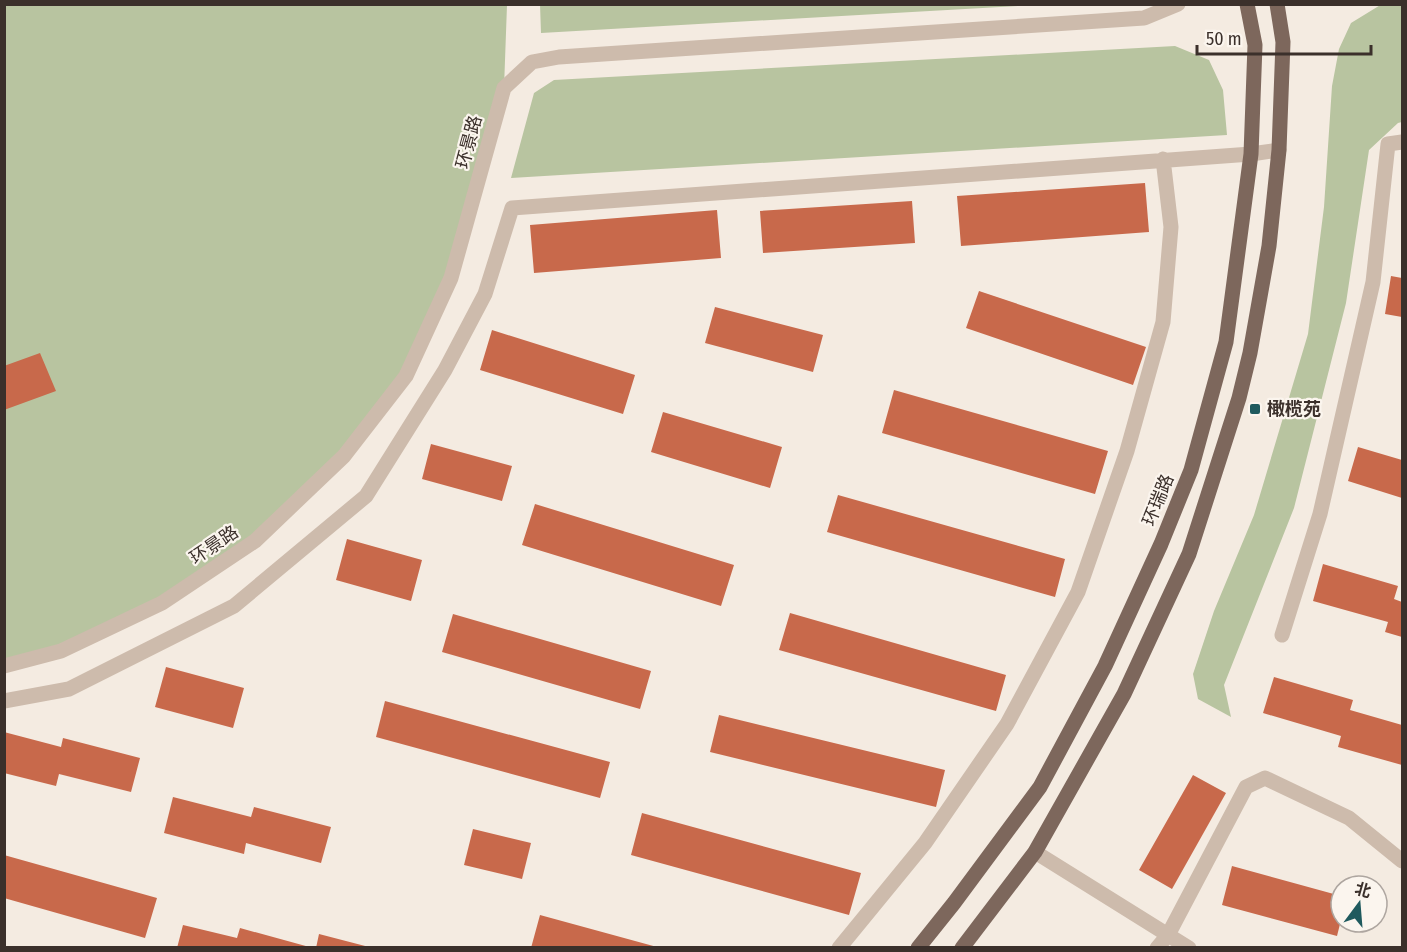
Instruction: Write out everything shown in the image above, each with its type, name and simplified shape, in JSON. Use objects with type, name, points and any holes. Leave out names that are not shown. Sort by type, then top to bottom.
[{"type":"main road","name":"环瑞路","points":[[918,948],[1040,787],[1106,666],[1161,544],[1191,470],[1226,342],[1251,154],[1255,45],[1246,4]]},
{"type":"main road","points":[[962,948],[1035,852],[1124,694],[1189,554],[1239,398],[1250,353],[1269,246],[1279,150],[1283,42],[1277,4]]},
{"type":"street","name":"环景路","points":[[4,666],[61,651],[162,603],[255,541],[344,456],[406,376],[451,278],[504,88],[532,62],[559,57],[1144,18],[1178,4]]},
{"type":"street","points":[[1282,635],[1320,514],[1373,282],[1388,144],[1402,142]]},
{"type":"street","points":[[4,701],[69,689],[234,606],[366,496],[445,370],[485,294],[512,208],[1251,154],[1279,150]]},
{"type":"street","points":[[839,948],[925,843],[1007,724],[1077,592],[1127,451],[1163,322],[1171,227],[1163,159]]},
{"type":"street","points":[[1158,948],[1168,935],[1246,787],[1265,778],[1349,818],[1402,861]]},
{"type":"street","points":[[1035,852],[1189,948]]},
{"type":"green space","points":[[540,4],[1035,4],[1035,5],[541,33]]},
{"type":"green space","points":[[1382,4],[1402,5],[1402,122],[1398,123],[1369,150],[1346,303],[1294,508],[1224,685],[1231,717],[1198,699],[1193,674],[1214,611],[1254,515],[1308,334],[1324,207],[1332,86],[1339,49],[1351,23]]},
{"type":"green space","points":[[5,5],[507,5],[504,88],[477,191],[406,376],[344,456],[255,541],[162,603],[5,666]]},
{"type":"green space","points":[[1175,46],[1209,60],[1223,90],[1227,135],[511,178],[534,93],[554,80]]},
{"type":"building","points":[[1145,183],[1149,232],[961,246],[957,196]]},
{"type":"building","points":[[912,201],[915,243],[763,253],[760,211]]},
{"type":"building","points":[[717,210],[721,258],[534,273],[530,225]]},
{"type":"building","points":[[1391,276],[1402,278],[1402,317],[1385,314]]},
{"type":"building","points":[[979,291],[1146,347],[1133,385],[966,328]]},
{"type":"building","points":[[715,307],[823,335],[813,372],[705,343]]},
{"type":"building","points":[[492,330],[635,375],[623,414],[480,370]]},
{"type":"building","points":[[40,353],[56,391],[4,410],[4,366]]},
{"type":"building","points":[[894,390],[1108,451],[1095,494],[882,433]]},
{"type":"building","points":[[663,412],[782,447],[770,488],[651,452]]},
{"type":"building","points":[[431,444],[512,466],[502,501],[422,479]]},
{"type":"building","points":[[1358,447],[1402,460],[1402,498],[1348,481]]},
{"type":"building","points":[[838,495],[1065,559],[1055,597],[827,532]]},
{"type":"building","points":[[535,504],[734,565],[721,606],[522,545]]},
{"type":"building","points":[[347,539],[422,560],[411,601],[336,580]]},
{"type":"building","points":[[1323,564],[1398,586],[1394,599],[1402,602],[1402,637],[1385,632],[1388,622],[1313,601]]},
{"type":"building","points":[[790,613],[1006,675],[996,711],[779,650]]},
{"type":"building","points":[[453,614],[651,671],[640,709],[442,652]]},
{"type":"building","points":[[166,667],[244,688],[233,728],[155,707]]},
{"type":"building","points":[[1274,677],[1353,700],[1350,710],[1402,725],[1402,765],[1338,747],[1341,736],[1263,713]]},
{"type":"building","points":[[385,701],[610,762],[600,798],[376,737]]},
{"type":"building","points":[[719,715],[945,770],[936,807],[710,752]]},
{"type":"building","points":[[4,732],[61,747],[63,738],[140,758],[131,792],[59,774],[56,786],[4,773]]},
{"type":"building","points":[[1193,775],[1226,793],[1172,889],[1139,870]]},
{"type":"building","points":[[173,797],[251,817],[254,807],[331,827],[321,863],[246,843],[244,854],[164,833]]},
{"type":"building","points":[[642,813],[861,873],[849,915],[631,855]]},
{"type":"building","points":[[473,829],[531,843],[522,879],[464,865]]},
{"type":"building","points":[[4,855],[157,898],[145,938],[4,898]]},
{"type":"building","points":[[1232,866],[1329,893],[1329,934],[1222,905]]},
{"type":"building","points":[[540,915],[657,947],[657,948],[531,948]]},
{"type":"building","points":[[183,925],[237,938],[240,928],[313,948],[177,948]]},
{"type":"building","points":[[319,934],[369,947],[369,948],[316,948]]},
{"type":"place","name":"橄榄苑","points":[[1255,409]]}]
